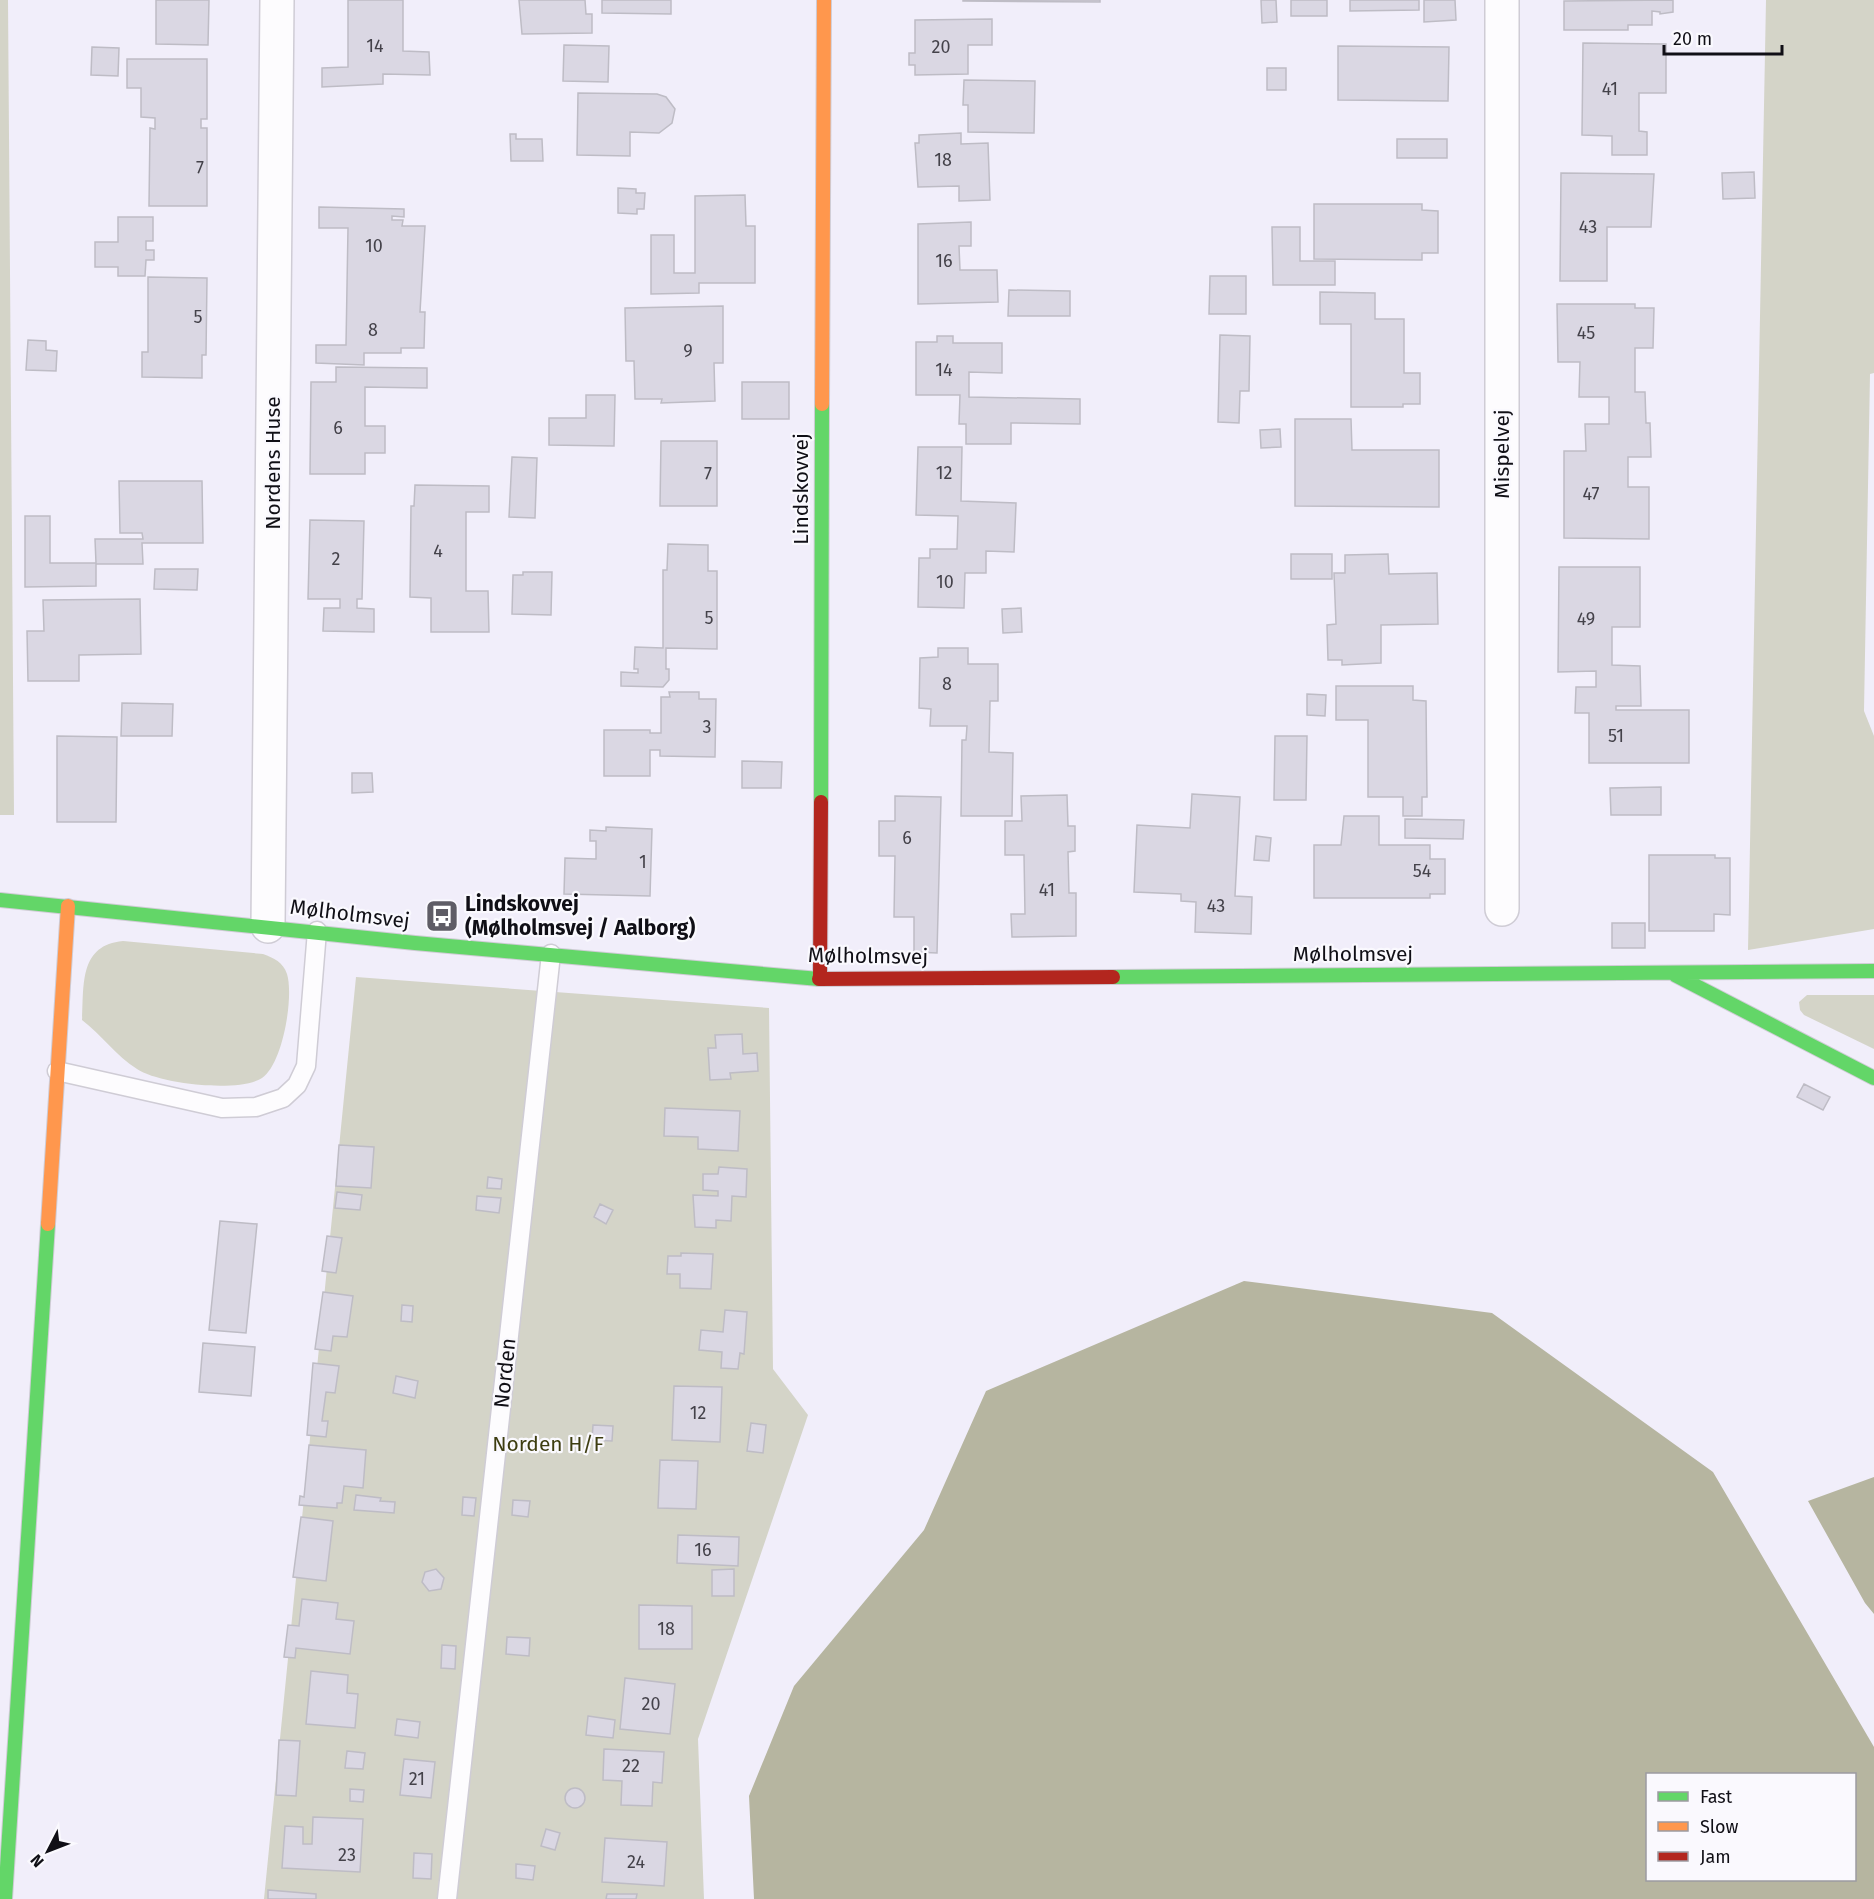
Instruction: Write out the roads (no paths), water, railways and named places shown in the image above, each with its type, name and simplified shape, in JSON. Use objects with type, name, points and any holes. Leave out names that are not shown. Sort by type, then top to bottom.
[{"type":"street","name":"Nordens Huse","points":[[268,926],[277,0]]},
{"type":"street","name":"Lindskovvej","points":[[820,979],[824,0]]},
{"type":"street","name":"Mispelvej","points":[[1502,0],[1502,909]]},
{"type":"street","name":"Mølholmsvej","points":[[0,900],[820,979],[1874,972]]},
{"type":"street","points":[[5,1899],[68,906]]},
{"type":"street","name":"Mølholmsvej","points":[[1671,973],[1874,1078]]},
{"type":"lane","points":[[57,1071],[222,1108],[256,1107],[282,1098],[297,1085],[306,1066],[316,931]]},
{"type":"lane","name":"Norden","points":[[447,1899],[552,954]]},
{"type":"place","name":"Lindskovvej (Mølholmsvej / Aalborg)","points":[[442,916]]},
{"type":"park label","name":"Norden H/F","points":[[548,1444]]}]
